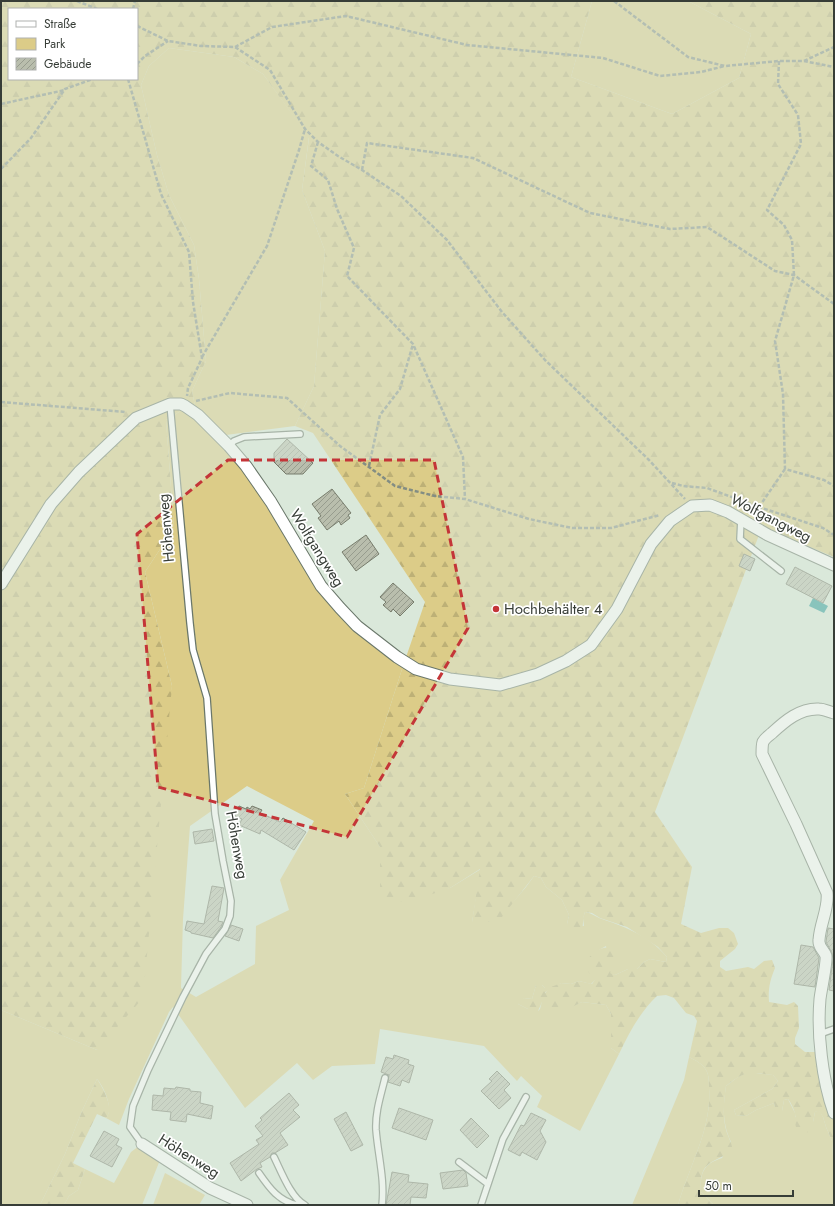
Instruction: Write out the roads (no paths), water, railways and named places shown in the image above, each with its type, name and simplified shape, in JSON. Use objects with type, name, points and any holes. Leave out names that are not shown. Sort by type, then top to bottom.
[{"type":"street","name":"Wolfgangweg","points":[[1,584],[51,504],[79,472],[136,418],[170,404],[181,404],[198,415],[230,446],[271,502],[321,586],[357,626],[397,657],[416,669],[450,679],[500,685],[538,674],[566,661],[591,645],[617,609],[651,544],[670,521],[692,506],[710,505],[728,512],[768,535],[834,565]]},
{"type":"street","points":[[834,714],[819,709],[794,715],[785,721],[763,742],[762,748],[762,754],[827,893],[828,900],[819,929],[818,944],[826,957],[820,1000],[820,1043],[827,1092],[834,1113]]},
{"type":"street","name":"Höhenweg","points":[[142,1144],[210,1188],[247,1205]]},
{"type":"lane","name":"Höhenweg","points":[[142,1144],[130,1127],[133,1106],[182,997],[206,954],[225,929],[230,916],[231,901],[222,861],[215,814],[207,698],[193,650],[170,404]]},
{"type":"lane","points":[[230,446],[234,441],[244,437],[300,434]]},
{"type":"lane","points":[[741,519],[740,539],[781,571]]},
{"type":"lane","points":[[820,1034],[834,1029]]},
{"type":"lane","points":[[382,1205],[382,1182],[376,1120],[385,1078]]},
{"type":"lane","points":[[481,1205],[503,1139],[526,1097]]},
{"type":"lane","points":[[274,1157],[294,1196],[300,1203],[305,1205]]},
{"type":"lane","points":[[459,1162],[488,1184]]},
{"type":"lane","points":[[260,1173],[270,1190],[279,1198],[288,1203],[298,1205]]},
{"type":"water","points":[[813,598],[828,606],[824,613],[809,606]]},
{"type":"place","name":"Hochbehälter 4","points":[[496,609]]}]
